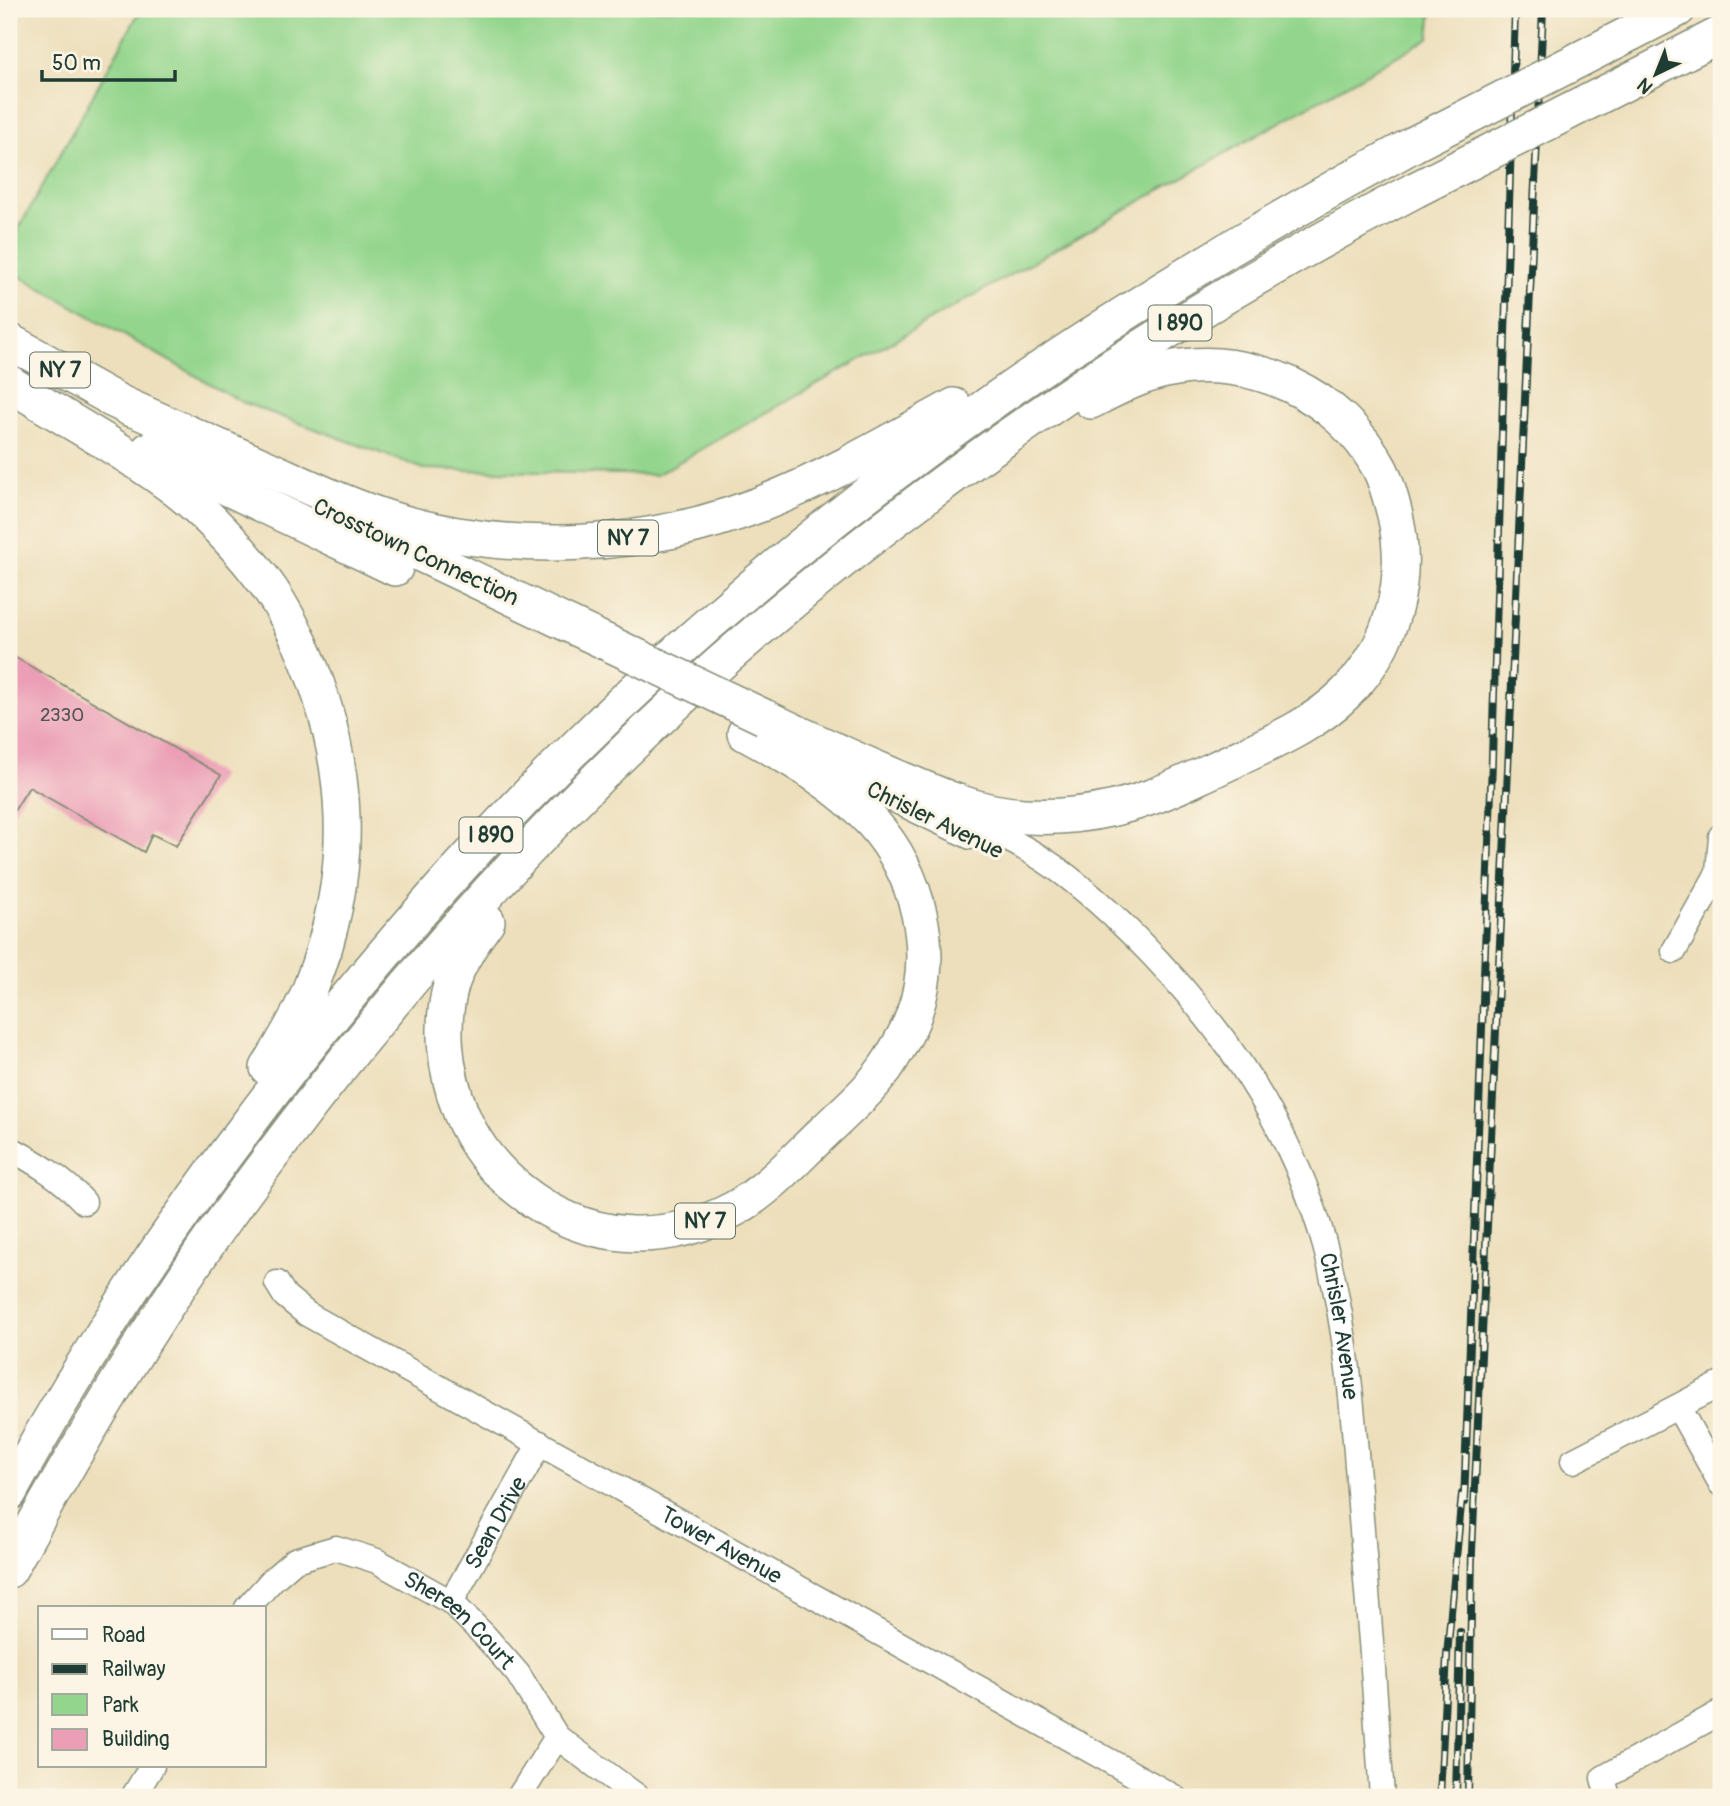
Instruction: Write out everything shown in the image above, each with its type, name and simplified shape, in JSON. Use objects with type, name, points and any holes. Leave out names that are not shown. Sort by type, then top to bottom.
[{"type":"highway","name":"I 890","points":[[9,1493],[58,1406],[191,1201],[340,1007],[446,883],[558,764],[740,598],[856,503],[998,398],[1121,316],[1314,200],[1414,144],[1678,9]]},
{"type":"highway","name":"I 890","points":[[9,1570],[132,1359],[207,1245],[318,1094],[412,980],[511,869],[585,792],[763,626],[889,523],[956,473],[1141,346],[1253,278],[1415,190],[1721,34]]},
{"type":"highway","name":"NY 7","points":[[111,399],[353,506],[393,520],[470,537],[511,542],[586,542],[680,529],[762,504],[832,472],[1121,316]]},
{"type":"highway","name":"Crosstown Connection","points":[[9,341],[111,399],[597,650],[754,725],[830,748],[943,796],[994,812],[1044,816],[1098,811],[1154,796],[1303,726],[1326,711],[1362,675],[1377,654],[1388,630],[1396,605],[1401,553],[1391,496],[1381,470],[1350,427],[1331,409],[1306,392],[1280,380],[1226,366],[1170,369],[1144,376],[1118,387],[956,473]]},
{"type":"highway","name":"Crosstown Connection","points":[[9,381],[220,485],[597,650]]},
{"type":"highway","points":[[9,381],[171,485],[216,526],[255,568],[285,615],[311,668],[328,725],[339,785],[342,818],[338,883],[331,922],[311,986],[284,1041],[145,1269]]},
{"type":"highway","name":"NY 7","points":[[585,792],[472,942],[462,960],[453,981],[446,1014],[449,1074],[460,1111],[478,1146],[503,1175],[534,1202],[582,1226],[610,1232],[664,1232],[712,1219],[736,1208],[775,1178],[852,1105],[883,1070],[903,1039],[921,990],[923,939],[911,886],[901,863],[873,822],[832,787],[789,757],[754,725]]},
{"type":"street","name":"Chrisler Avenue","points":[[754,725],[824,766],[1063,884],[1118,920]]},
{"type":"street","name":"Chrisler Avenue","points":[[830,748],[910,792],[1011,840],[1042,858],[1077,884],[1118,920],[1186,991],[1242,1065],[1266,1105],[1290,1151],[1324,1243],[1345,1338],[1382,1797]]},
{"type":"street","points":[[1674,951],[1718,873],[1721,836]]},
{"type":"street","points":[[9,1147],[44,1167],[84,1202]]},
{"type":"street","name":"Tower Avenue","points":[[277,1283],[285,1296],[307,1314],[1174,1797]]},
{"type":"street","points":[[1573,1461],[1721,1384]]},
{"type":"street","points":[[1678,1407],[1721,1484]]},
{"type":"street","name":"Sean Drive","points":[[451,1602],[540,1443]]},
{"type":"street","name":"Shereen Court","points":[[249,1606],[295,1560],[335,1548],[377,1561],[451,1602],[519,1674],[556,1737],[638,1797]]},
{"type":"street","points":[[1605,1788],[1721,1712]]},
{"type":"street","points":[[519,1797],[556,1737]]},
{"type":"street","points":[[133,1797],[151,1768]]},
{"type":"green space","points":[[141,9],[1432,9],[1429,38],[656,475],[424,469],[242,402],[9,270],[9,246]]},
{"type":"building","points":[[9,654],[221,775],[176,846],[152,834],[144,852],[29,787],[9,819]]},
{"type":"railway","points":[[1464,1502],[1491,791],[1515,9]]},
{"type":"railway","points":[[1468,1797],[1472,1551],[1543,9]]},
{"type":"railway","points":[[1440,1797],[1447,1655],[1462,1494]]},
{"type":"railway","points":[[1456,1797],[1460,1632]]}]
